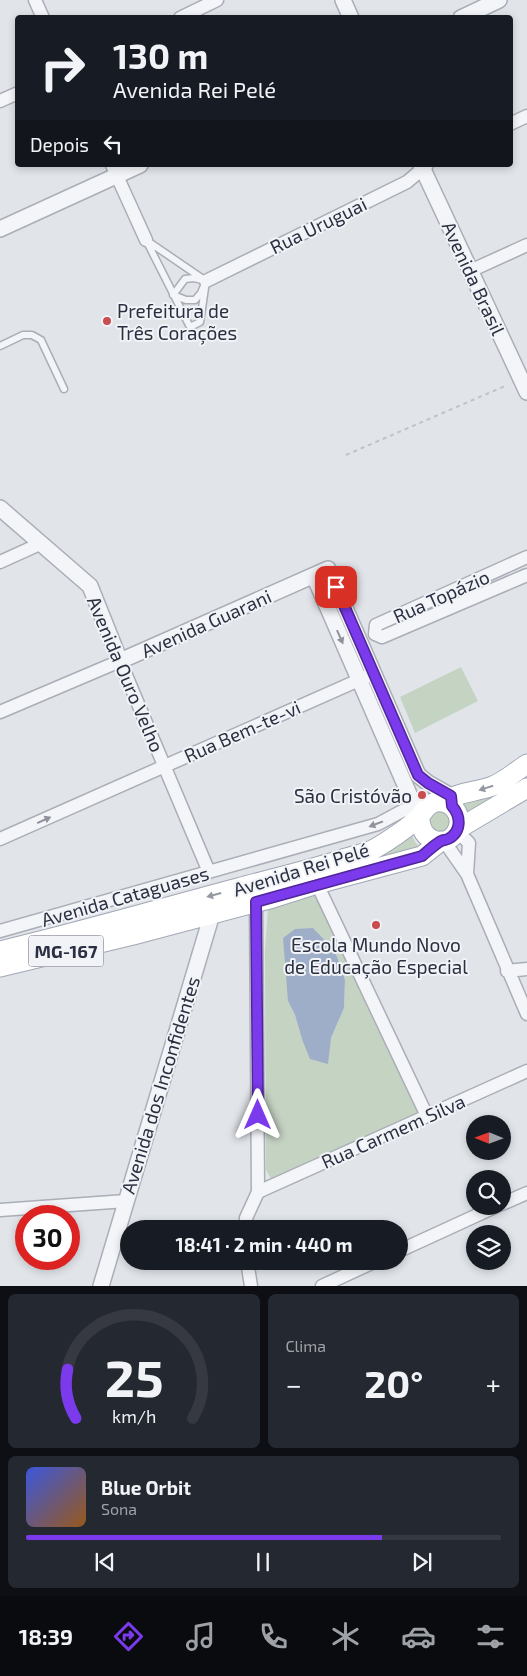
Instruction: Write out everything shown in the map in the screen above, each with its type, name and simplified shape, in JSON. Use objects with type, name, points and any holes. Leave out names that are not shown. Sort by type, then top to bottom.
[{"type":"main road","name":"Avenida Rei Pelé","points":[[0,951],[317,867],[370,850],[393,837],[421,815],[426,807],[433,802],[448,801],[493,786],[527,764]]},
{"type":"main road","name":"Avenida Rei Pelé","points":[[0,967],[212,914],[422,856],[450,836],[527,788]]},
{"type":"main road","points":[[421,815],[422,831],[427,837],[434,840],[450,836],[459,816],[448,801]]},
{"type":"main road","points":[[0,936],[46,940]]},
{"type":"street","points":[[35,0],[42,15]]},
{"type":"street","points":[[186,15],[217,0]]},
{"type":"street","points":[[343,0],[350,15]]},
{"type":"street","points":[[467,15],[499,0]]},
{"type":"street","points":[[0,101],[15,94]]},
{"type":"street","points":[[513,123],[527,116]]},
{"type":"street","points":[[0,229],[115,170],[130,167]]},
{"type":"street","name":"Rua Uruguai","points":[[206,281],[406,182],[422,167]]},
{"type":"street","name":"Avenida Brasil","points":[[423,167],[470,271],[525,382]]},
{"type":"street","points":[[115,170],[146,240]]},
{"type":"street","points":[[470,271],[527,245]]},
{"type":"street","name":"Avenida Ouro Velho","points":[[0,508],[90,586],[209,872]]},
{"type":"street","points":[[0,562],[42,543]]},
{"type":"street","name":"Rua Topázio","points":[[527,558],[376,625],[375,634],[382,637],[527,575]]},
{"type":"street","name":"Avenida Guarani","points":[[0,712],[328,569],[374,673]]},
{"type":"street","points":[[314,576],[413,803],[421,815]]},
{"type":"street","points":[[472,582],[478,597]]},
{"type":"street","points":[[374,673],[418,775],[448,801]]},
{"type":"street","name":"Rua Bem-te-vi","points":[[0,840],[374,673]]},
{"type":"street","name":"Avenida Cataguases","points":[[0,931],[378,824],[404,810],[421,815]]},
{"type":"street","points":[[450,836],[464,860],[507,971],[527,1014]]},
{"type":"street","points":[[450,836],[469,843],[464,860]]},
{"type":"street","points":[[317,884],[427,1116]]},
{"type":"street","points":[[246,1220],[258,1192],[256,902]]},
{"type":"street","name":"Avenida dos Inconfidentes","points":[[101,1286],[212,914]]},
{"type":"street","points":[[507,971],[527,969]]},
{"type":"street","name":"Rua Carmem Silva","points":[[258,1192],[527,1071]]},
{"type":"street","points":[[511,1200],[527,1193]]},
{"type":"street","points":[[0,1210],[126,1201]]},
{"type":"street","points":[[408,1247],[477,1215]]},
{"type":"street","points":[[248,1270],[251,1286]]},
{"type":"street","points":[[322,1286],[357,1270]]},
{"type":"lane","points":[[146,240],[206,281]]},
{"type":"lane","points":[[146,240],[190,327],[200,322],[206,281]]},
{"type":"lane","points":[[173,295],[185,279],[194,278],[206,281]]},
{"type":"lane","points":[[173,295],[186,300],[194,300],[201,293],[206,281]]},
{"type":"lane","points":[[0,346],[23,335],[32,335],[41,340],[64,389]]},
{"type":"path","points":[[346,455],[506,386]]},
{"type":"green space","points":[[461,667],[478,701],[415,733],[400,697]]},
{"type":"green space","points":[[503,792],[468,819],[467,810],[460,803]]},
{"type":"green space","points":[[436,806],[453,814],[451,832],[433,836],[427,811]]},
{"type":"green space","points":[[411,833],[421,849],[365,862]]},
{"type":"green space","points":[[318,895],[418,1112],[271,1179],[266,1170],[265,952],[268,906]],"holes":[[[313,928],[335,951],[345,980],[344,1008],[331,1038],[302,1039],[295,1015],[288,1001]]]},
{"type":"water","points":[[313,928],[335,951],[345,980],[344,1008],[331,1038],[328,1064],[310,1059],[295,1015],[288,1001],[283,938],[295,929]]},
{"type":"place","name":"Prefeitura de Três Corações","points":[[107,321]]},
{"type":"place","name":"São Cristóvão","points":[[422,795]]},
{"type":"place","name":"Escola Mundo Novo de Educação Especial","points":[[376,925]]},
{"type":"route","points":[[258,1115],[256,902],[422,856],[441,841],[449,839],[454,835],[459,823],[459,816],[452,806],[451,796],[418,775],[336,587]]}]
